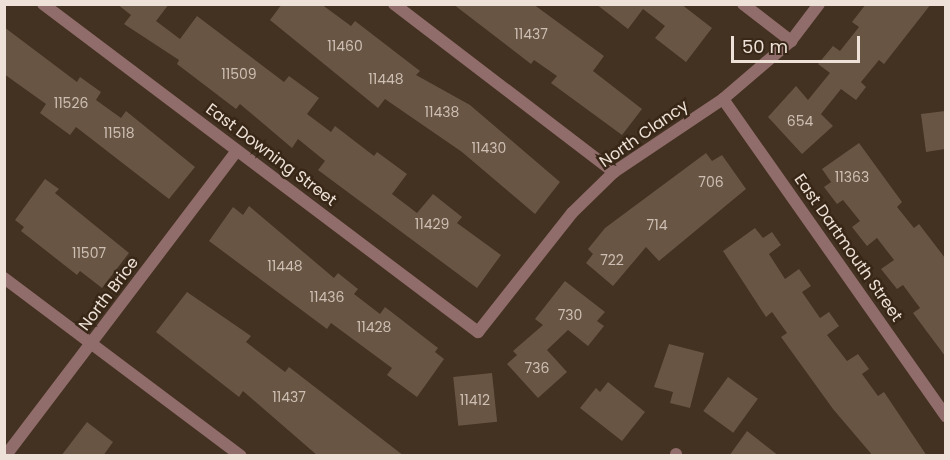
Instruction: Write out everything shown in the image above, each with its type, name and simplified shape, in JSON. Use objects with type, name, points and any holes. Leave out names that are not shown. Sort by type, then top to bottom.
[{"type":"street","name":"East Downing Street","points":[[44,4],[478,332]]},
{"type":"street","points":[[394,4],[614,172]]},
{"type":"street","points":[[743,4],[791,40]]},
{"type":"street","name":"North Clancy","points":[[478,332],[572,213],[614,172],[723,99],[791,40],[819,4]]},
{"type":"street","name":"East Dartmouth Street","points":[[723,99],[945,416]]},
{"type":"street","name":"North Brice","points":[[5,455],[92,344],[237,151]]},
{"type":"street","points":[[4,278],[241,456]]},
{"type":"building","points":[[117,4],[169,4],[156,21],[180,39],[197,16],[284,82],[289,76],[319,98],[307,114],[331,132],[335,126],[374,156],[377,152],[407,174],[392,194],[417,213],[433,194],[462,217],[457,223],[501,255],[477,288],[318,170],[325,161],[298,139],[292,148],[240,104],[236,109],[177,64],[179,60],[124,24],[131,15]]},
{"type":"building","points":[[282,4],[321,4],[351,26],[355,21],[420,71],[416,75],[470,105],[560,182],[535,214],[462,152],[385,99],[378,108],[270,20]]},
{"type":"building","points":[[453,4],[533,4],[604,56],[593,71],[642,109],[622,135],[551,83],[557,76],[534,60],[531,64]]},
{"type":"building","points":[[596,4],[681,4],[712,28],[686,62],[655,38],[665,26],[643,9],[628,29]]},
{"type":"building","points":[[866,4],[931,4],[884,64],[879,60],[861,82],[866,87],[856,100],[841,89],[821,114],[833,126],[802,154],[768,117],[796,86],[808,100],[830,73],[818,64],[833,46],[840,51],[859,27],[852,22]]},
{"type":"building","points":[[4,27],[77,82],[80,77],[101,92],[96,100],[121,118],[126,111],[195,167],[169,199],[76,127],[70,135],[40,113],[46,104],[4,74]]},
{"type":"building","points":[[945,111],[945,149],[926,152],[921,114]]},
{"type":"building","points":[[859,143],[902,202],[897,207],[914,228],[919,224],[945,258],[945,356],[913,313],[920,308],[903,285],[897,289],[881,269],[894,260],[877,238],[867,246],[852,227],[860,221],[843,200],[837,204],[824,187],[831,182],[822,169]]},
{"type":"building","points":[[706,153],[712,161],[722,155],[746,189],[659,261],[646,247],[613,286],[586,263],[593,254],[588,249],[605,228]]},
{"type":"building","points":[[45,179],[59,189],[55,193],[129,253],[102,288],[80,271],[77,275],[21,231],[24,227],[15,220]]},
{"type":"building","points":[[249,206],[334,278],[338,273],[358,289],[354,294],[380,314],[385,307],[438,348],[435,352],[444,359],[417,397],[387,375],[392,368],[331,323],[327,329],[209,241],[233,207],[243,215]]},
{"type":"building","points":[[755,228],[763,238],[772,232],[781,245],[769,254],[785,279],[799,269],[811,286],[802,292],[820,318],[829,312],[839,326],[827,335],[847,361],[858,354],[869,369],[862,374],[878,396],[884,392],[927,456],[873,456],[833,409],[781,337],[787,333],[772,312],[766,317],[723,251]]},
{"type":"building","points":[[565,281],[605,312],[597,321],[604,326],[588,346],[568,330],[547,350],[567,372],[538,398],[507,364],[517,355],[513,351],[543,325],[535,319]]},
{"type":"building","points":[[187,292],[251,336],[246,342],[285,372],[289,367],[404,456],[318,456],[243,391],[239,397],[156,332]]},
{"type":"building","points":[[669,344],[704,353],[690,408],[670,403],[673,392],[654,387]]},
{"type":"building","points":[[492,373],[497,422],[458,426],[453,377]]},
{"type":"building","points":[[728,377],[758,399],[733,433],[703,411]]},
{"type":"building","points":[[608,382],[645,412],[622,441],[580,408],[596,388],[600,392]]},
{"type":"building","points":[[87,422],[113,442],[103,456],[61,456]]},
{"type":"building","points":[[747,431],[779,456],[729,456]]}]
